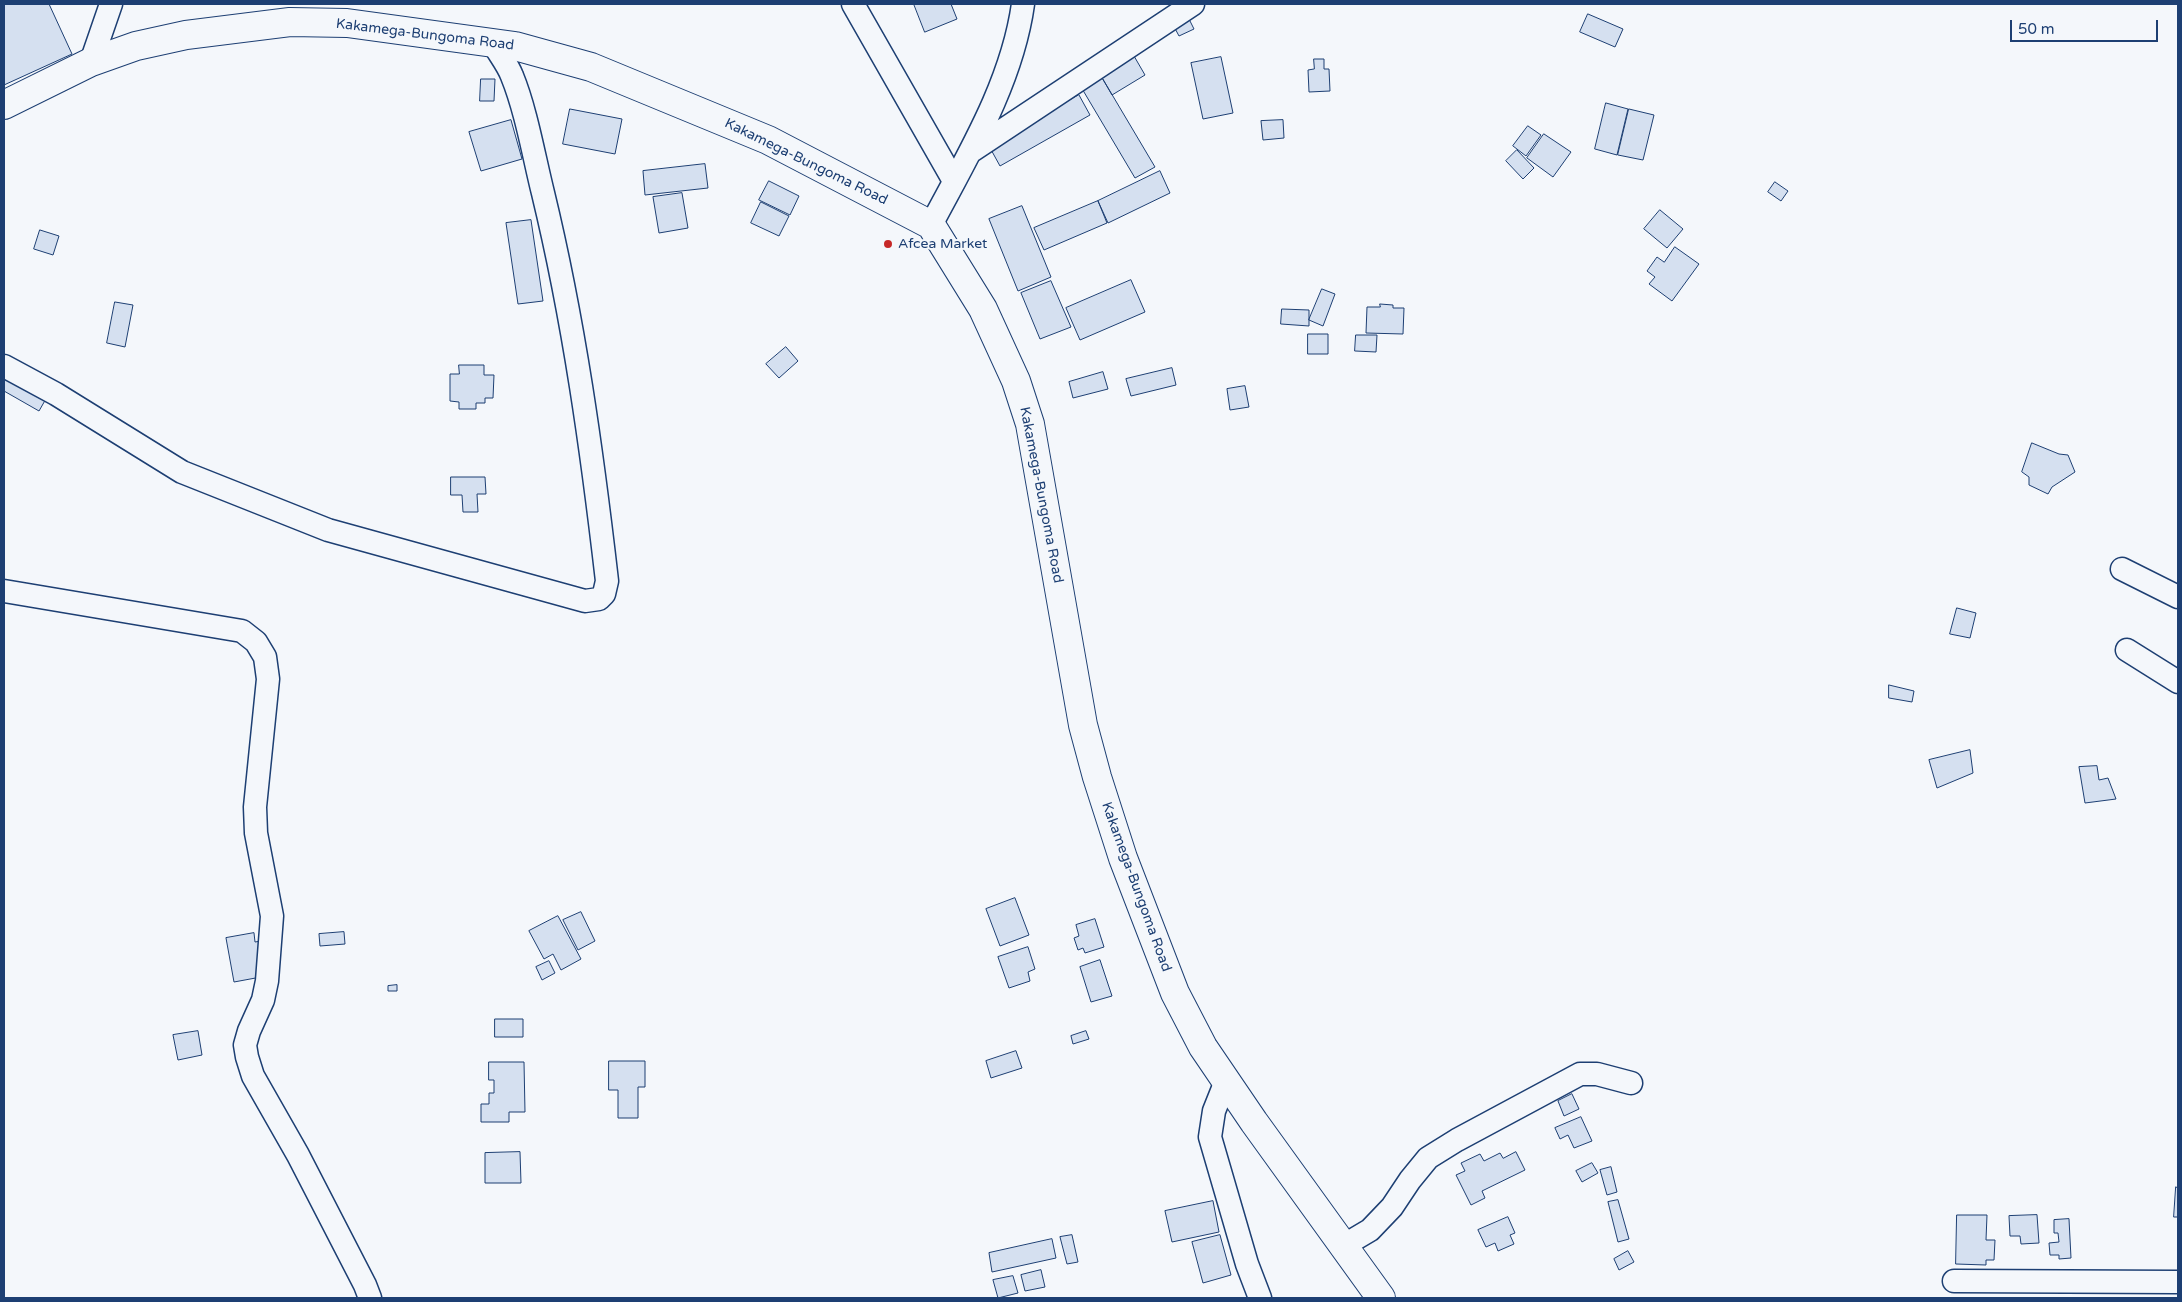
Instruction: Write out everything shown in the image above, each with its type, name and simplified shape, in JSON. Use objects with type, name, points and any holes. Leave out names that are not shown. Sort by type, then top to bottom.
[{"type":"main road","name":"Kakamega-Bungoma Road","points":[[4,104],[91,62],[136,46],[186,34],[290,22],[347,23],[515,46],[591,67],[768,140],[931,225],[983,309],[1016,381],[1030,424],[1083,725],[1097,777],[1123,858],[1175,993],[1203,1047],[1381,1298]]},
{"type":"street","points":[[91,62],[111,4]]},
{"type":"street","points":[[853,4],[954,181]]},
{"type":"street","points":[[931,225],[970,152],[1003,82],[1021,18],[1023,4]]},
{"type":"street","points":[[970,152],[1193,4]]},
{"type":"street","points":[[4,366],[56,394],[182,472],[328,530],[585,601],[599,599],[604,594],[608,581],[592,452],[573,340],[552,230],[528,132],[512,76],[493,43]]},
{"type":"street","points":[[2122,569],[2178,597]]},
{"type":"street","points":[[4,591],[242,631],[256,642],[265,657],[268,679],[254,807],[256,833],[272,916],[270,958],[263,1000],[245,1045],[253,1076],[302,1163],[370,1298]]},
{"type":"street","points":[[2127,650],[2178,682]]},
{"type":"street","points":[[1343,1246],[1370,1230],[1392,1207],[1428,1158],[1457,1140],[1580,1074],[1596,1074],[1631,1083]]},
{"type":"street","points":[[1226,1081],[1214,1111],[1210,1137],[1247,1264],[1260,1298]]},
{"type":"street","points":[[1954,1281],[2178,1282]]},
{"type":"building","points":[[4,4],[49,4],[72,54],[4,85]]},
{"type":"building","points":[[914,4],[951,4],[957,19],[925,32]]},
{"type":"building","points":[[1185,11],[1194,29],[1179,36],[1170,19]]},
{"type":"building","points":[[1588,14],[1623,29],[1615,47],[1580,32]]},
{"type":"building","points":[[1134,56],[1145,75],[1112,95],[1101,76]]},
{"type":"building","points":[[1221,57],[1233,113],[1203,119],[1191,63]]},
{"type":"building","points":[[1314,59],[1324,59],[1324,69],[1329,69],[1330,91],[1309,92],[1308,70],[1314,69]]},
{"type":"building","points":[[1101,76],[1155,167],[1135,178],[1081,87]]},
{"type":"building","points":[[481,79],[495,79],[494,101],[480,101]]},
{"type":"building","points":[[1079,95],[1090,115],[1000,166],[989,146]]},
{"type":"building","points":[[1606,103],[1628,109],[1617,155],[1595,149]]},
{"type":"building","points":[[570,109],[622,119],[615,154],[563,144]]},
{"type":"building","points":[[1629,109],[1654,115],[1643,160],[1618,155]]},
{"type":"building","points":[[511,120],[522,159],[481,171],[469,132]]},
{"type":"building","points":[[1283,120],[1284,138],[1263,140],[1261,121]]},
{"type":"building","points":[[1528,126],[1541,135],[1526,156],[1513,146]]},
{"type":"building","points":[[1544,134],[1571,152],[1553,177],[1527,158]]},
{"type":"building","points":[[1517,150],[1534,168],[1523,179],[1506,161]]},
{"type":"building","points":[[705,164],[708,188],[645,195],[643,171]]},
{"type":"building","points":[[1160,171],[1170,193],[1108,223],[1098,201]]},
{"type":"building","points":[[769,181],[799,196],[790,215],[759,200]]},
{"type":"building","points":[[1775,182],[1788,191],[1781,201],[1768,192]]},
{"type":"building","points":[[682,193],[688,228],[659,233],[653,197]]},
{"type":"building","points":[[1098,201],[1107,223],[1044,250],[1034,228]]},
{"type":"building","points":[[761,202],[789,216],[779,236],[751,223]]},
{"type":"building","points":[[1022,206],[1051,277],[1018,291],[989,219]]},
{"type":"building","points":[[1660,210],[1683,229],[1667,248],[1644,229]]},
{"type":"building","points":[[531,220],[543,301],[518,304],[506,223]]},
{"type":"building","points":[[40,230],[59,236],[53,255],[34,249]]},
{"type":"building","points":[[1675,247],[1699,264],[1672,301],[1649,284],[1655,277],[1647,271],[1657,257],[1664,262]]},
{"type":"building","points":[[1131,280],[1145,312],[1080,340],[1066,308]]},
{"type":"building","points":[[1051,281],[1071,327],[1040,339],[1021,293]]},
{"type":"building","points":[[1322,289],[1335,294],[1323,326],[1309,320]]},
{"type":"building","points":[[115,302],[133,305],[125,347],[107,343]]},
{"type":"building","points":[[1380,304],[1393,305],[1393,308],[1404,308],[1403,334],[1366,333],[1367,307],[1380,307]]},
{"type":"building","points":[[1282,309],[1309,310],[1309,326],[1281,324]]},
{"type":"building","points":[[1308,334],[1328,334],[1328,354],[1308,354]]},
{"type":"building","points":[[1356,335],[1377,335],[1376,352],[1355,351]]},
{"type":"building","points":[[786,347],[798,361],[779,378],[766,364]]},
{"type":"building","points":[[459,365],[484,365],[484,375],[494,375],[493,398],[485,398],[485,403],[476,403],[476,409],[459,409],[459,402],[450,401],[450,374],[459,374]]},
{"type":"building","points":[[1172,368],[1176,385],[1131,396],[1126,379]]},
{"type":"building","points":[[4,372],[47,397],[39,411],[4,391]]},
{"type":"building","points":[[1103,372],[1108,389],[1073,398],[1069,382]]},
{"type":"building","points":[[1245,386],[1249,407],[1230,410],[1227,389]]},
{"type":"building","points":[[2032,443],[2059,454],[2068,455],[2075,472],[2052,487],[2048,494],[2029,485],[2029,477],[2022,472]]},
{"type":"building","points":[[451,477],[485,477],[486,494],[477,494],[478,512],[463,512],[462,495],[451,495]]},
{"type":"building","points":[[1957,608],[1976,613],[1970,638],[1950,634]]},
{"type":"building","points":[[1889,685],[1914,691],[1912,702],[1889,698]]},
{"type":"building","points":[[1970,750],[1973,773],[1937,788],[1929,760]]},
{"type":"building","points":[[2097,766],[2099,780],[2108,778],[2116,799],[2085,803],[2079,767]]},
{"type":"building","points":[[1015,898],[1029,935],[1000,946],[986,909]]},
{"type":"building","points":[[581,912],[595,941],[578,950],[563,920]]},
{"type":"building","points":[[558,916],[581,959],[561,970],[553,954],[544,959],[529,931]]},
{"type":"building","points":[[1095,919],[1104,947],[1085,953],[1083,948],[1078,950],[1074,938],[1079,936],[1076,925]]},
{"type":"building","points":[[344,932],[345,944],[320,946],[319,934]]},
{"type":"building","points":[[254,933],[255,942],[261,941],[261,977],[234,982],[226,938]]},
{"type":"building","points":[[1028,947],[1035,969],[1028,972],[1030,981],[1009,988],[998,957]]},
{"type":"building","points":[[1100,960],[1112,996],[1091,1002],[1080,967]]},
{"type":"building","points":[[549,961],[555,973],[542,980],[536,967]]},
{"type":"building","points":[[397,985],[397,991],[388,991],[388,986]]},
{"type":"building","points":[[495,1019],[523,1019],[523,1037],[495,1037]]},
{"type":"building","points":[[198,1031],[202,1055],[178,1060],[173,1035]]},
{"type":"building","points":[[1086,1031],[1089,1039],[1073,1044],[1071,1036]]},
{"type":"building","points":[[1016,1051],[1022,1068],[991,1078],[986,1061]]},
{"type":"building","points":[[609,1061],[645,1061],[645,1087],[638,1087],[638,1118],[618,1118],[618,1090],[609,1090]]},
{"type":"building","points":[[489,1062],[524,1062],[525,1112],[509,1112],[509,1122],[481,1122],[481,1104],[489,1104],[489,1093],[494,1093],[494,1080],[489,1080]]},
{"type":"building","points":[[1572,1094],[1579,1109],[1564,1116],[1558,1101]]},
{"type":"building","points":[[1581,1117],[1592,1141],[1574,1148],[1568,1135],[1560,1139],[1555,1128]]},
{"type":"building","points":[[520,1152],[521,1183],[485,1183],[485,1153]]},
{"type":"building","points":[[1516,1152],[1525,1170],[1482,1191],[1485,1198],[1471,1205],[1456,1175],[1465,1171],[1461,1163],[1480,1154],[1484,1161],[1500,1153],[1503,1158]]},
{"type":"building","points":[[1592,1163],[1598,1173],[1582,1182],[1576,1171]]},
{"type":"building","points":[[1611,1167],[1617,1192],[1607,1195],[1600,1170]]},
{"type":"building","points":[[2176,1187],[2178,1188],[2178,1217],[2174,1217]]},
{"type":"building","points":[[1618,1200],[1629,1239],[1618,1242],[1608,1202]]},
{"type":"building","points":[[1213,1201],[1219,1232],[1172,1242],[1165,1211]]},
{"type":"building","points":[[1957,1215],[1987,1215],[1986,1240],[1995,1240],[1994,1260],[1986,1260],[1986,1265],[1956,1264]]},
{"type":"building","points":[[2037,1215],[2039,1243],[2021,1244],[2020,1236],[2010,1236],[2009,1216]]},
{"type":"building","points":[[1508,1217],[1515,1233],[1510,1235],[1514,1244],[1498,1251],[1495,1243],[1486,1247],[1478,1230]]},
{"type":"building","points":[[2069,1219],[2071,1258],[2059,1259],[2059,1255],[2050,1255],[2049,1243],[2059,1242],[2058,1233],[2054,1233],[2054,1220]]},
{"type":"building","points":[[1072,1235],[1078,1262],[1067,1264],[1060,1237]]},
{"type":"building","points":[[1220,1235],[1231,1275],[1203,1283],[1192,1242]]},
{"type":"building","points":[[1052,1239],[1056,1258],[992,1272],[989,1253]]},
{"type":"building","points":[[1628,1251],[1634,1262],[1619,1270],[1614,1259]]},
{"type":"building","points":[[1041,1270],[1045,1287],[1025,1291],[1021,1275]]},
{"type":"building","points":[[1013,1276],[1018,1293],[998,1298],[993,1280]]},
{"type":"place","name":"Afcea Market","points":[[888,244]]}]
